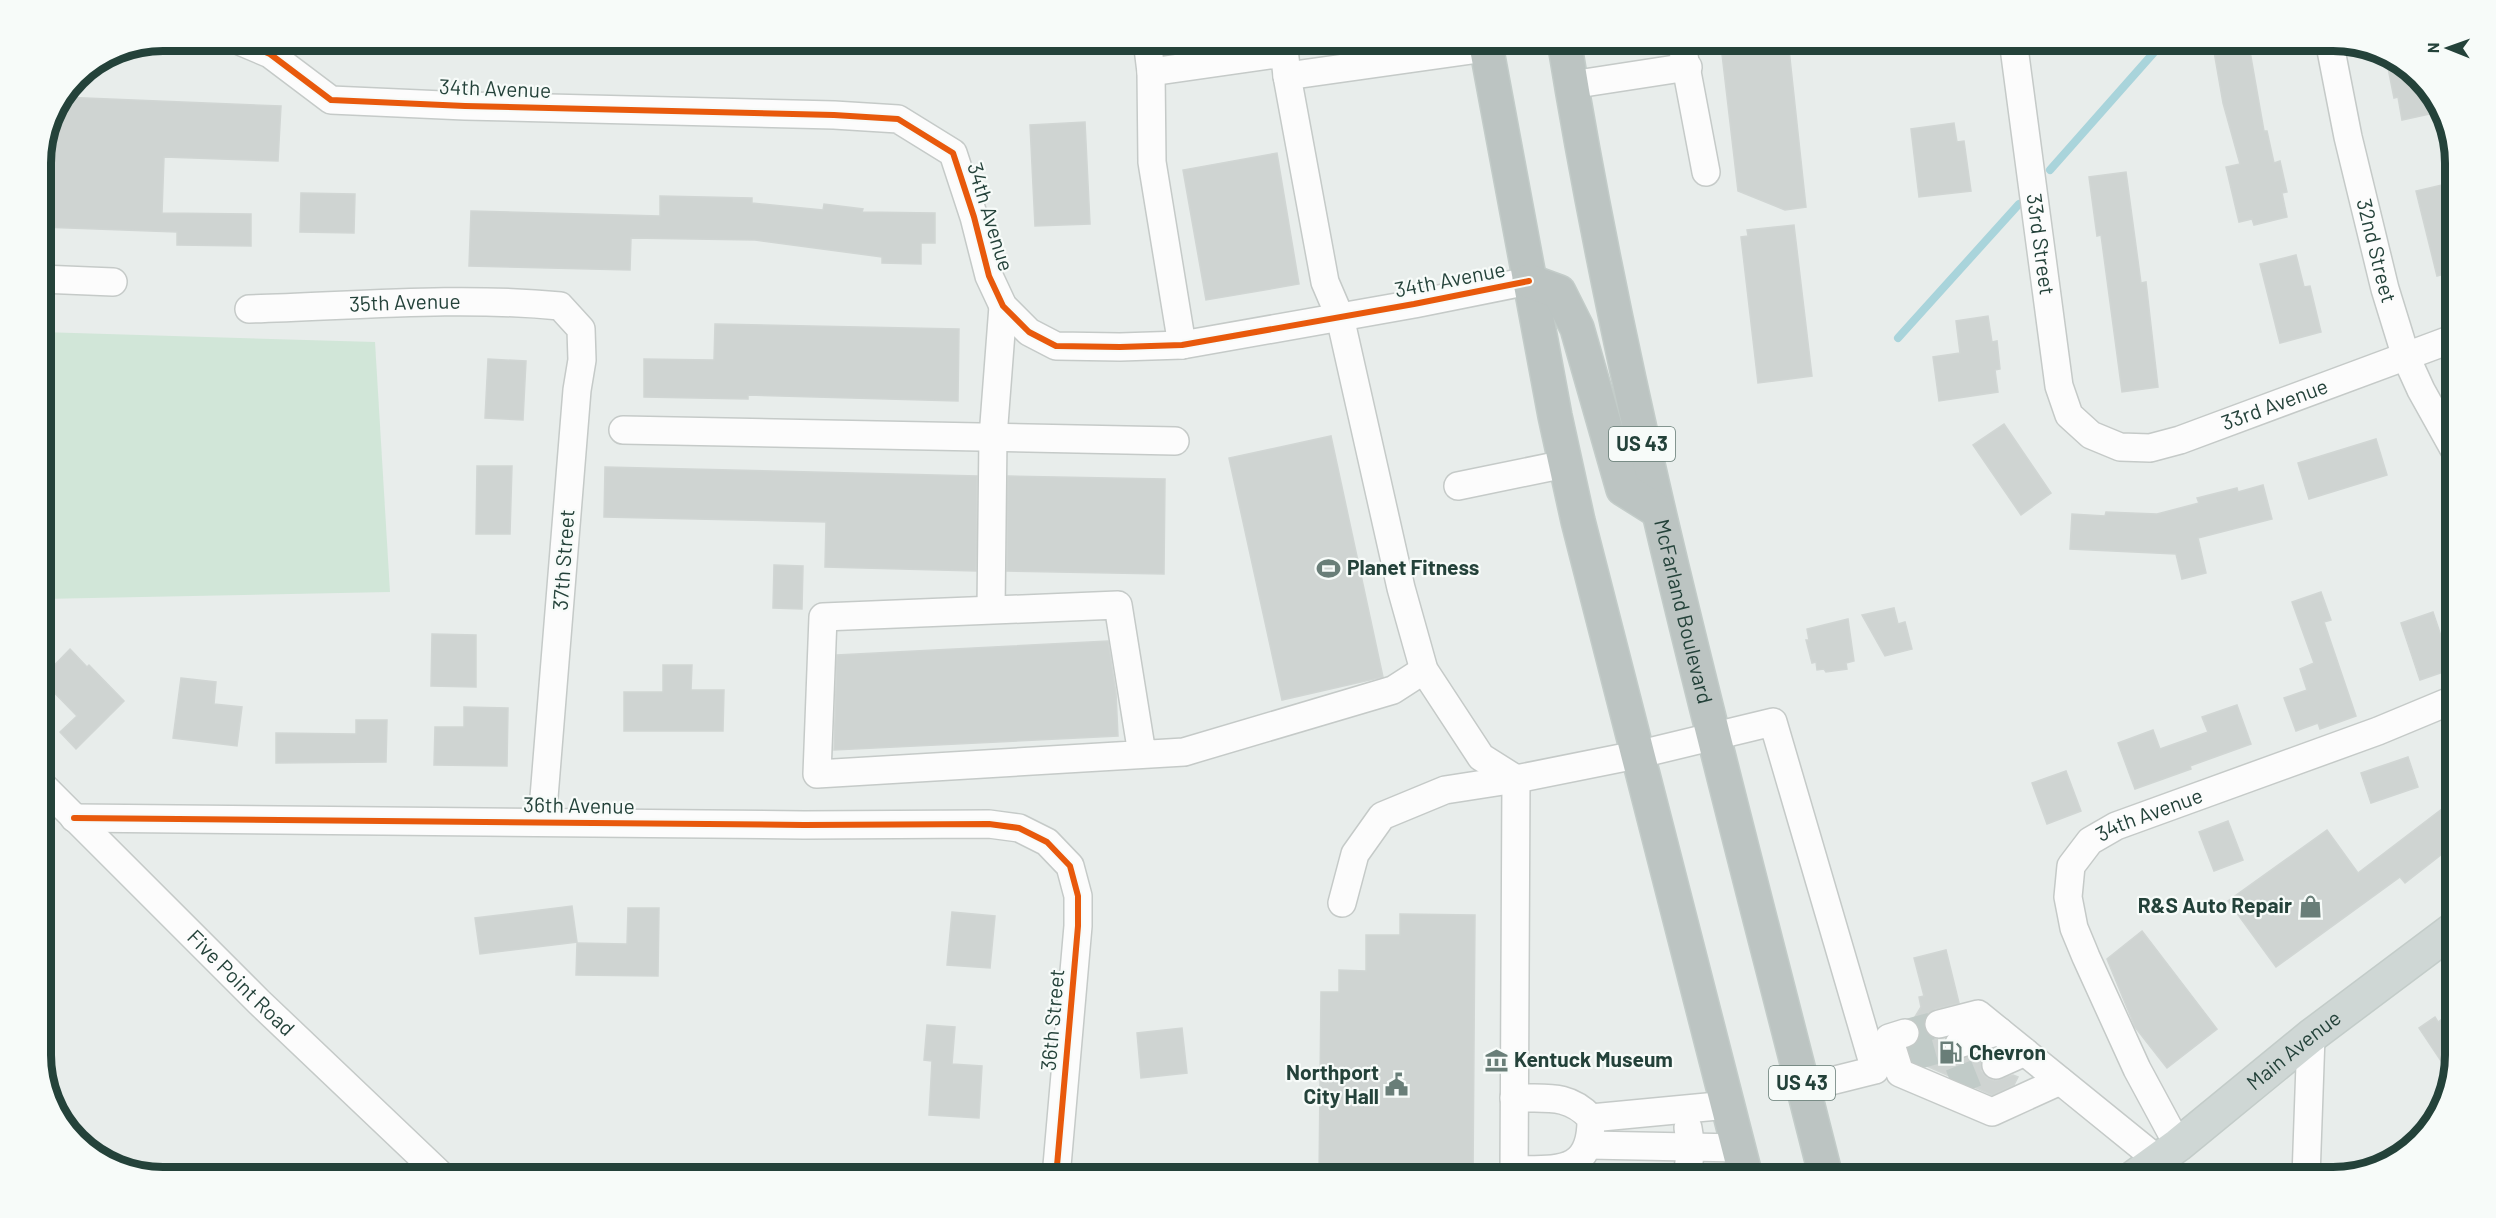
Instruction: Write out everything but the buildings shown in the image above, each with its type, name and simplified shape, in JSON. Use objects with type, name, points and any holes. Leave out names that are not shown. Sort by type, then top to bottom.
[{"type":"highway","points":[[1487,51],[1529,281],[1565,464],[1591,579],[1743,1163]]},
{"type":"highway","name":"McFarland Boulevard","points":[[1566,51],[1600,251],[1658,512],[1823,1167]]},
{"type":"highway","points":[[1529,281],[1559,292],[1577,327],[1623,489],[1658,512]]},
{"type":"main road","name":"Main Avenue","points":[[2157,1161],[2311,1036],[2445,936]]},
{"type":"street","name":"34th Avenue","points":[[263,51],[331,100],[465,106],[834,115],[898,119],[953,153],[974,217],[989,276],[1003,306],[1029,332],[1056,346],[1182,345],[1529,281]]},
{"type":"street","points":[[1148,51],[1151,72],[1152,162],[1182,345]]},
{"type":"street","points":[[1151,72],[1285,56],[1369,51]]},
{"type":"street","points":[[1684,51],[1707,172]]},
{"type":"street","name":"33rd Street","points":[[2014,51],[2059,386],[2069,415],[2091,435]]},
{"type":"street","name":"32nd Street","points":[[2331,51],[2348,137],[2385,290],[2406,357],[2445,433]]},
{"type":"street","points":[[1285,56],[1325,282],[1340,317],[1401,588],[1424,670],[1481,758],[1516,779]]},
{"type":"street","points":[[1571,85],[1688,67]]},
{"type":"street","points":[[51,279],[113,282]]},
{"type":"street","name":"35th Avenue","points":[[249,309],[466,302],[560,306]]},
{"type":"street","name":"37th Street","points":[[542,822],[577,390],[582,360],[581,329],[560,306]]},
{"type":"street","points":[[991,609],[993,437],[1003,306]]},
{"type":"street","name":"33rd Avenue","points":[[2091,435],[2120,447],[2150,448],[2180,440],[2445,342]]},
{"type":"street","points":[[623,430],[1175,441]]},
{"type":"street","points":[[1458,486],[1565,464]]},
{"type":"street","points":[[1142,754],[1118,605],[823,617],[818,774],[1184,752],[1393,690],[1424,670]]},
{"type":"street","name":"34th Avenue","points":[[2157,1161],[2137,1069],[2074,928],[2068,897],[2071,866],[2090,841],[2116,826],[2378,730],[2445,703]]},
{"type":"street","points":[[1342,903],[1355,854],[1382,816],[1445,790],[1516,779],[1636,755],[1773,722],[1896,1056],[1900,1074],[1944,1086],[1992,1112],[2060,1080]]},
{"type":"street","points":[[1514,1167],[1516,779]]},
{"type":"street","name":"Five Point Road","points":[[51,794],[259,1002],[432,1167]]},
{"type":"street","name":"36th Avenue","points":[[74,818],[988,824],[1019,828],[1047,842],[1070,866]]},
{"type":"street","name":"36th Street","points":[[1057,1167],[1078,926],[1078,896],[1070,866]]},
{"type":"street","points":[[1939,1024],[1978,1014],[2157,1161]]},
{"type":"street","points":[[1959,1044],[1999,1031]]},
{"type":"street","points":[[2306,1167],[2311,1036]]},
{"type":"street","points":[[1996,1065],[2025,1052]]},
{"type":"street","points":[[1803,1088],[1896,1056]]},
{"type":"street","points":[[1514,1098],[1562,1099],[1580,1106],[1590,1131],[1581,1156],[1565,1167]]},
{"type":"street","points":[[1590,1131],[1686,1109],[1728,1105]]},
{"type":"street","points":[[1686,1109],[1691,1147],[1688,1167]]},
{"type":"street","points":[[1590,1131],[1691,1147],[1743,1163]]},
{"type":"green space","points":[[51,332],[375,342],[390,592],[51,599]]},
{"type":"waterway","points":[[2050,170],[2155,51]]},
{"type":"waterway","points":[[1898,338],[2019,204]]},
{"type":"tunnel","points":[[1905,1033],[1939,1024]]},
{"type":"tunnel","points":[[1909,1058],[1959,1044]]},
{"type":"tunnel","points":[[1951,1083],[1996,1065]]},
{"type":"cycle path","points":[[263,51],[331,100],[465,106],[834,115],[898,119],[953,153],[974,217],[989,276],[1003,306],[1029,332],[1056,346],[1182,345],[1529,281]]},
{"type":"cycle path","points":[[74,818],[804,825],[989,824],[1019,828],[1047,842],[1070,866],[1078,896],[1078,926],[1057,1167]]},
{"type":"place","name":"Planet Fitness","points":[[1329,568]]},
{"type":"place","name":"R&S Auto Repair","points":[[2310,906]]},
{"type":"place","name":"Chevron","points":[[1951,1053]]},
{"type":"place","name":"Kentuck Museum","points":[[1496,1060]]},
{"type":"place","name":"Northport City Hall","points":[[1397,1085]]}]
